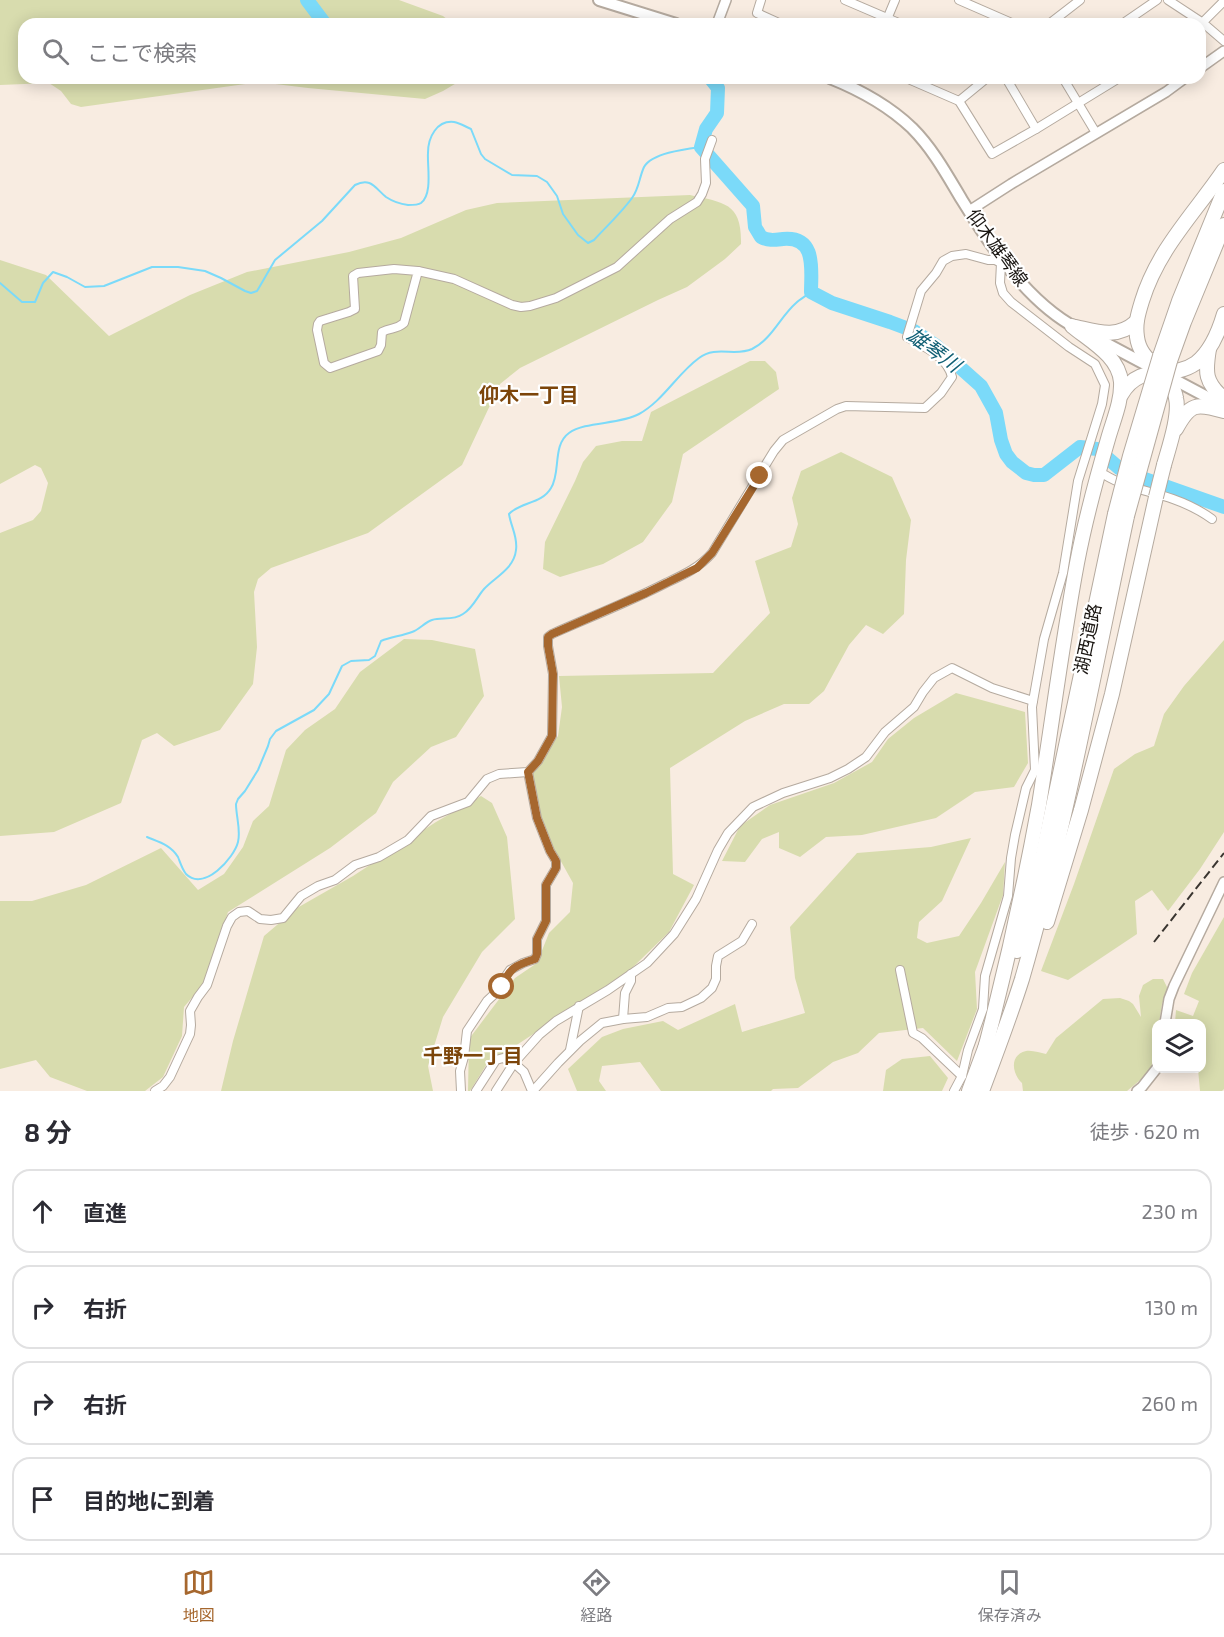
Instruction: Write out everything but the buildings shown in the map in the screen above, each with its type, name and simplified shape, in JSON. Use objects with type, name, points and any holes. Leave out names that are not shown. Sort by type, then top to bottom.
[{"type":"highway","points":[[1005,1029],[1046,926],[1081,810],[1112,694],[1172,436],[1176,399],[1174,391],[1162,372],[1143,353],[1137,337],[1136,322],[1158,261],[1224,170]]},
{"type":"highway","name":"湖西道路","points":[[982,1091],[1021,981],[1063,820],[1121,515],[1130,456],[1165,358],[1183,291],[1224,191]]},
{"type":"highway","name":"湖西道路","points":[[1165,358],[1184,322],[1224,225]]},
{"type":"highway","points":[[1224,314],[1210,347],[1206,364],[1207,376],[1213,388],[1224,399]]},
{"type":"highway","points":[[1072,326],[1109,334],[1123,331],[1136,322]]},
{"type":"highway","points":[[1072,326],[1114,362],[1120,375],[1120,397]]},
{"type":"highway","points":[[985,1048],[1028,861],[1077,561],[1120,397],[1135,378],[1190,366],[1197,362],[1210,347]]},
{"type":"highway","points":[[1172,436],[1184,414],[1190,409],[1202,406],[1224,411]]},
{"type":"highway","name":"湖西道路","points":[[969,1091],[1010,978],[1043,854],[1121,515]]},
{"type":"main road","points":[[599,0],[657,18]]},
{"type":"main road","name":"仰木雄琴線","points":[[845,84],[873,98],[912,128],[940,162],[1002,262],[1037,300],[1072,326],[1224,406]]},
{"type":"street","points":[[719,18],[726,0]]},
{"type":"street","points":[[761,0],[757,13],[768,18]]},
{"type":"street","points":[[845,0],[880,18]]},
{"type":"street","points":[[887,18],[895,0]]},
{"type":"street","points":[[959,0],[974,3],[1003,18]]},
{"type":"street","points":[[1057,18],[1080,0]]},
{"type":"street","points":[[1131,18],[1157,0]]},
{"type":"street","points":[[1168,0],[1193,18]]},
{"type":"street","points":[[1206,19],[1224,1]]},
{"type":"street","points":[[1206,28],[1224,41]]},
{"type":"street","points":[[1206,64],[1224,51]]},
{"type":"street","points":[[920,84],[959,101],[992,154],[1109,84]]},
{"type":"street","points":[[959,101],[980,84]]},
{"type":"street","points":[[1010,84],[1036,129]]},
{"type":"street","points":[[1068,84],[1096,133]]},
{"type":"street","points":[[969,211],[1177,84]]},
{"type":"street","points":[[418,271],[404,323],[399,328],[382,332],[378,351],[330,368],[326,366],[317,330],[318,324],[320,321],[355,309],[353,276],[358,273],[394,269],[418,271],[454,279],[521,307],[556,298],[618,267],[670,219],[697,202],[706,183],[705,159],[712,140]]},
{"type":"street","points":[[155,1091],[163,1086],[170,1077],[190,1034],[190,1011],[207,985],[232,917],[239,912],[248,911],[260,919],[283,918],[301,896],[318,886],[335,880],[355,865],[379,857],[408,840],[431,816],[468,802],[487,779],[499,774],[528,772],[538,761],[552,736],[553,674],[548,637],[646,593],[705,562],[778,446],[792,435],[846,406],[925,408],[937,398],[952,377],[951,370],[928,349],[907,337],[921,291],[943,261],[952,256],[966,254],[1002,262],[1000,283],[1003,293],[1011,303],[1095,364],[1105,385],[1102,404],[1078,481],[1063,573],[1044,639],[1032,707],[1035,770],[1026,788],[1011,858],[1008,896],[985,976],[983,1009],[968,1050],[962,1076],[954,1091]]},
{"type":"street","points":[[1083,462],[1116,482],[1174,500],[1212,519]]},
{"type":"street","points":[[496,1091],[514,1063],[539,1035],[556,1021],[608,990],[647,963],[674,934],[696,899],[728,833],[753,807],[768,799],[830,778],[866,757],[885,732],[914,707],[934,678],[952,668],[992,688],[1033,701]]},
{"type":"street","points":[[461,1091],[460,1071],[464,1057],[466,1031],[487,1001],[502,987],[510,970],[535,959],[537,939],[546,921],[546,885],[556,868],[556,861],[537,818],[528,772]]},
{"type":"street","points":[[1165,1019],[1174,986],[1224,882]]},
{"type":"street","points":[[476,1091],[496,1060],[503,1058],[514,1063],[524,1072],[533,1091],[570,1051],[602,1023],[647,1017],[668,1008],[681,1007],[701,998],[712,988],[716,979],[718,956],[742,941],[752,924]]},
{"type":"street","points":[[900,970],[913,1033],[922,1038],[962,1076]]},
{"type":"street","points":[[623,1019],[625,993],[631,981],[631,974]]},
{"type":"street","points":[[570,1051],[579,1006]]},
{"type":"street","points":[[1137,1091],[1153,1073]]},
{"type":"green space","points":[[0,0],[399,0],[446,18],[18,18],[18,84],[24,84],[0,85]]},
{"type":"green space","points":[[50,84],[245,84],[81,107],[71,104],[61,91]]},
{"type":"green space","points":[[275,84],[455,84],[425,99]]},
{"type":"green space","points":[[690,195],[722,203],[735,213],[741,230],[741,244],[725,259],[687,287],[520,368],[500,384],[462,465],[368,533],[271,568],[258,579],[254,592],[257,647],[253,684],[220,730],[174,746],[157,733],[142,740],[121,803],[54,832],[0,836],[0,533],[33,520],[41,511],[48,483],[41,468],[35,465],[0,484],[0,260],[46,275],[109,336],[190,295],[247,272],[349,252],[401,238],[466,210],[497,203]]},
{"type":"green space","points":[[750,361],[765,361],[776,372],[779,389],[683,454],[672,502],[643,542],[603,564],[560,577],[543,569],[545,542],[583,462],[596,446],[622,441],[642,441],[651,412]]},
{"type":"green space","points":[[841,452],[892,477],[911,520],[906,560],[904,614],[883,634],[866,625],[849,645],[824,691],[809,704],[784,704],[745,721],[670,768],[673,874],[694,885],[669,932],[630,970],[506,1052],[490,1059],[468,1091],[469,1039],[515,978],[537,963],[549,933],[570,912],[573,883],[538,820],[531,776],[558,736],[562,707],[559,676],[713,673],[770,613],[755,561],[791,547],[798,524],[792,498],[801,471]]},
{"type":"green space","points":[[404,639],[432,640],[475,649],[484,696],[456,737],[431,747],[393,782],[376,813],[330,848],[228,912],[206,981],[184,1007],[182,1036],[163,1077],[145,1091],[87,1091],[50,1077],[36,1060],[0,1069],[0,901],[32,901],[86,885],[161,848],[198,890],[224,874],[243,847],[253,821],[269,806],[286,750],[305,730],[335,709],[360,672]]},
{"type":"green space","points":[[1224,640],[1224,832],[1200,869],[1168,911],[1152,890],[1135,901],[1137,934],[1068,980],[1041,971],[1114,769],[1135,754],[1154,746],[1164,714],[1184,686]]},
{"type":"green space","points":[[956,693],[1025,712],[1028,763],[1014,787],[975,792],[936,818],[862,835],[826,837],[800,857],[779,848],[779,832],[762,839],[745,862],[722,861],[740,826],[770,805],[834,783],[872,762],[888,739],[914,718]]},
{"type":"green space","points":[[481,796],[492,803],[507,837],[515,919],[482,952],[443,1017],[428,1066],[433,1091],[221,1091],[233,1041],[264,936],[297,908]]},
{"type":"green space","points":[[971,838],[942,901],[919,922],[917,938],[927,943],[959,936],[1005,862],[1003,895],[975,972],[977,1009],[957,1061],[923,1028],[879,1033],[858,1053],[833,1062],[798,1088],[771,1091],[661,1091],[640,1062],[602,1066],[599,1081],[606,1091],[577,1091],[568,1069],[602,1037],[623,1029],[663,1021],[678,1030],[735,1004],[742,1032],[805,1013],[795,978],[790,927],[857,853],[931,847]]},
{"type":"green space","points":[[1224,917],[1224,1089],[1222,1091],[1200,1091],[1198,1073],[1206,1073],[1206,1019],[1175,1019],[1176,1010],[1193,1016],[1199,1001],[1184,994],[1192,973]]},
{"type":"green space","points":[[1153,979],[1163,979],[1168,989],[1160,1019],[1152,1019],[1152,1064],[1145,1076],[1127,1091],[1023,1091],[1022,1083],[1014,1070],[1017,1056],[1026,1051],[1046,1054],[1056,1038],[1103,999],[1120,998],[1129,1001],[1141,1017],[1139,996],[1143,985]]},
{"type":"green space","points":[[930,1056],[948,1078],[942,1091],[883,1091],[886,1070],[902,1059]]},
{"type":"waterway","name":"雄琴川","points":[[307,0],[320,18]]},
{"type":"waterway","name":"雄琴川","points":[[715,84],[718,88],[717,113],[706,129],[701,147],[753,206],[755,227],[761,237],[772,240],[794,240],[802,243],[810,256],[811,292],[832,303],[914,331],[935,345],[981,386],[996,413],[1001,440],[1012,462],[1026,473],[1044,475],[1080,447],[1097,449],[1119,468],[1224,507]]},
{"type":"waterway","points":[[0,283],[22,302],[35,302],[43,283],[53,272],[85,287],[104,286],[152,267],[178,267],[205,271],[245,291],[251,293],[257,291],[275,260],[322,221],[355,185],[369,183],[386,197],[402,204],[421,203],[427,193],[430,141],[438,127],[448,122],[471,129],[485,159],[512,175],[537,176],[547,182],[557,196],[563,214],[578,235],[588,243],[594,240],[632,198],[648,162],[670,152],[701,147]]},
{"type":"waterway","points":[[147,837],[172,850],[186,874],[193,878],[201,879],[217,871],[231,856],[238,842],[236,804],[238,799],[258,770],[270,739],[276,731],[314,710],[329,694],[342,666],[351,661],[369,660],[375,656],[381,641],[415,631],[432,620],[459,616],[470,609],[484,589],[503,572],[515,557],[515,536],[509,514],[542,497],[551,488],[556,475],[560,445],[569,433],[584,427],[622,420],[648,409],[691,364],[705,354],[746,351],[759,345],[790,309],[811,292]]},
{"type":"railway","points":[[1154,942],[1224,853]]},
{"type":"district","name":"仰木一丁目","points":[[529,395]]},
{"type":"district","name":"千野一丁目","points":[[473,1056]]},
{"type":"route","points":[[502,987],[510,970],[535,959],[537,939],[546,921],[546,885],[556,868],[556,861],[537,818],[528,772],[538,761],[552,736],[553,674],[548,637],[646,593],[705,562],[760,476]]}]
